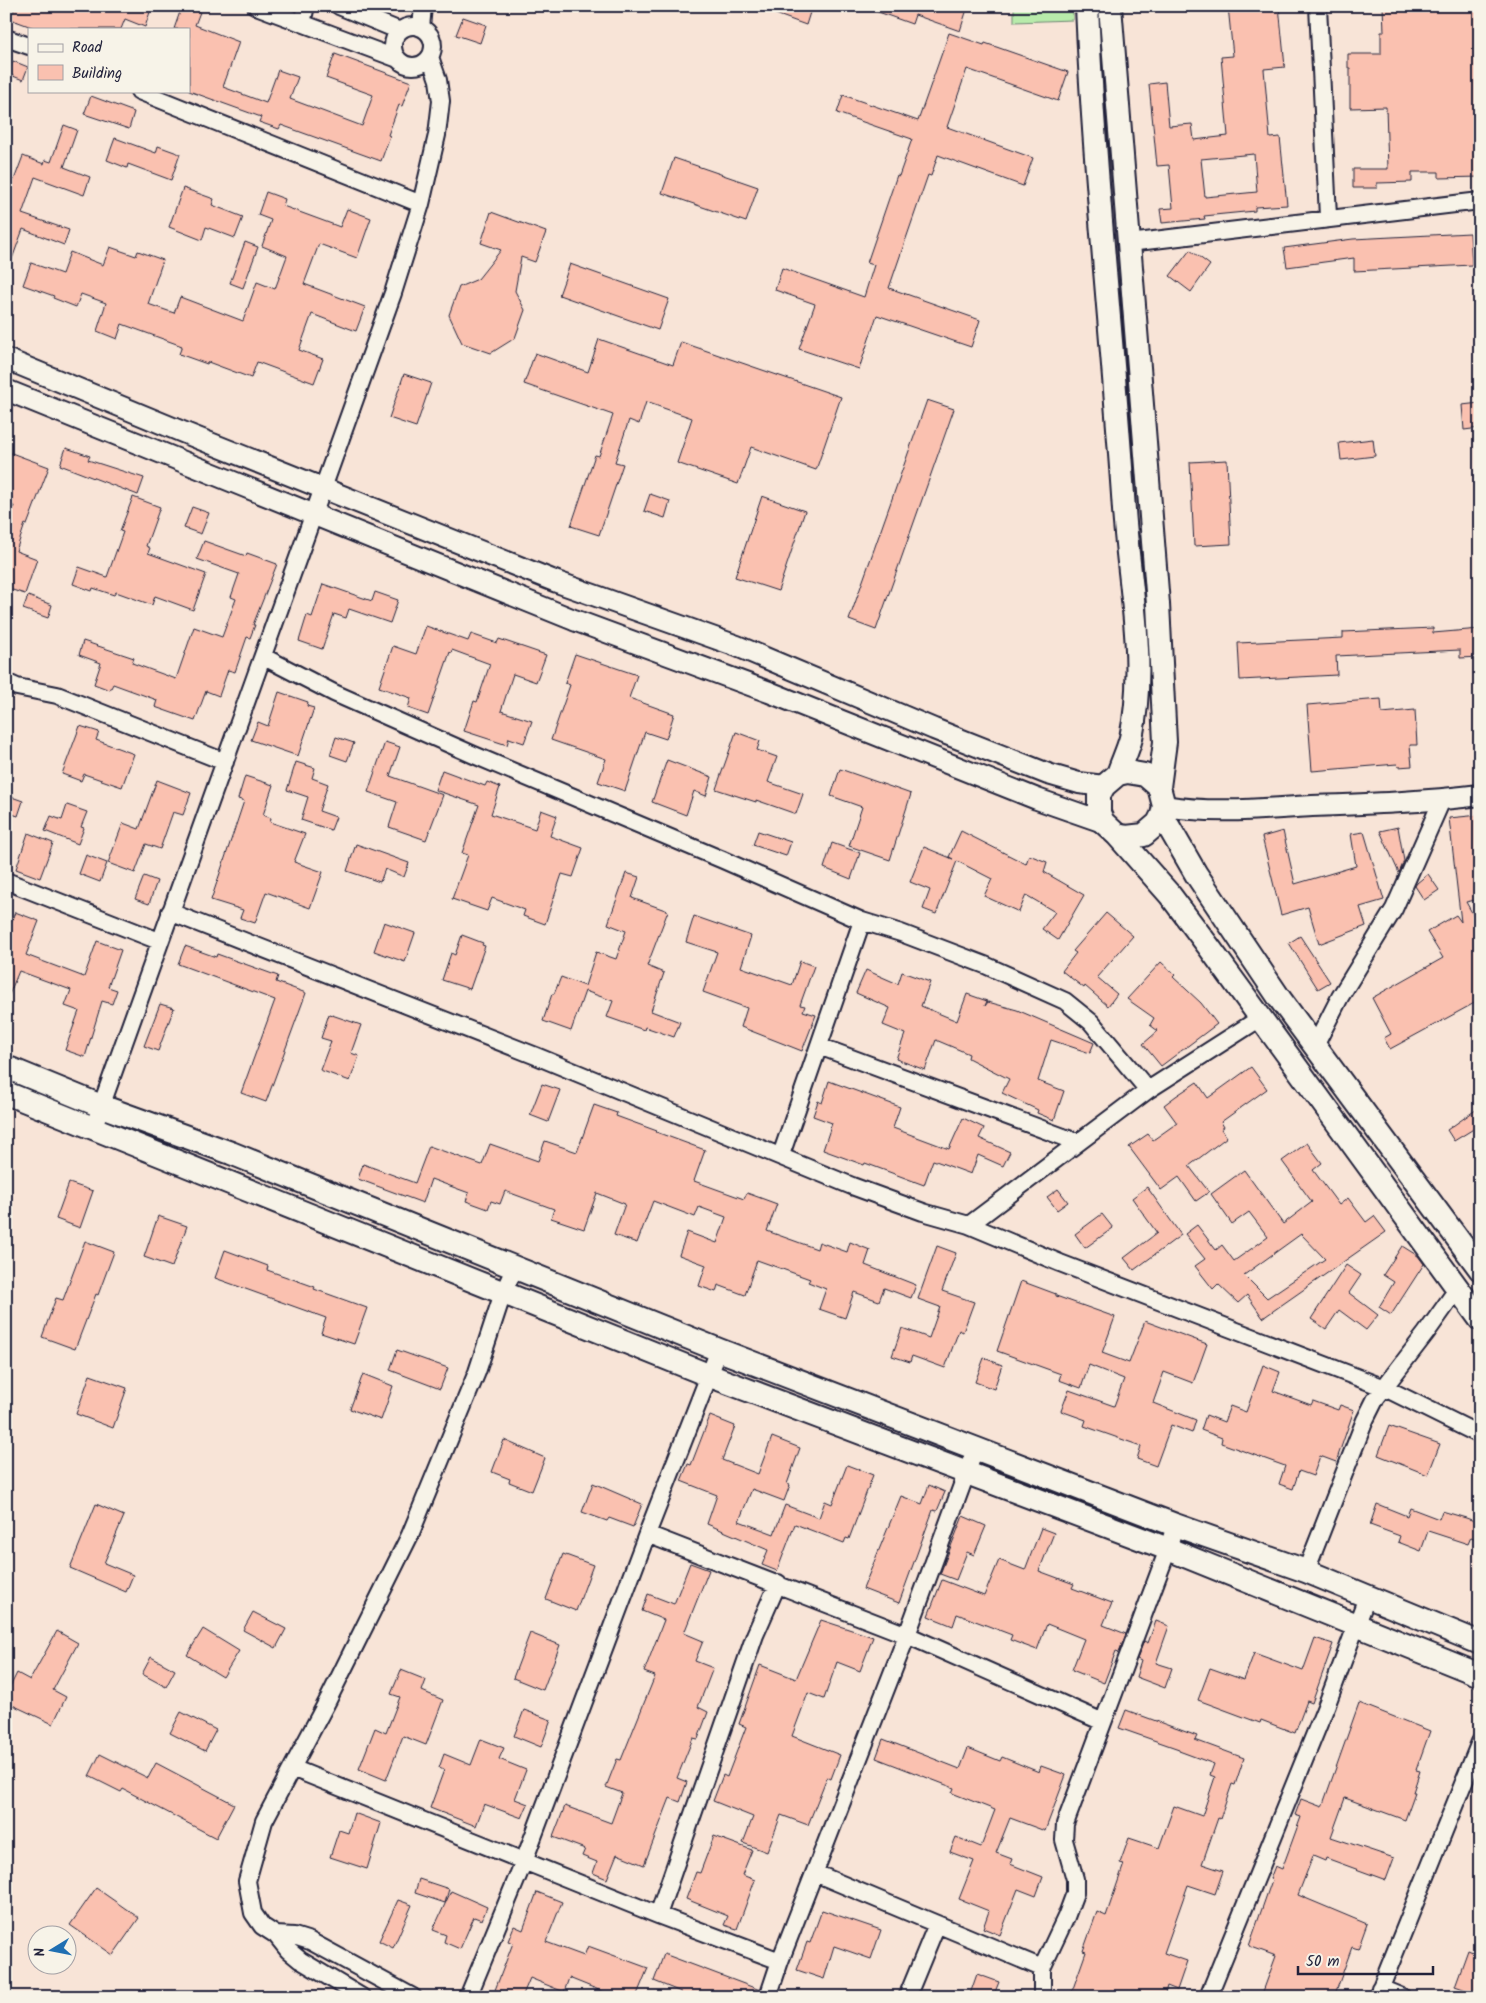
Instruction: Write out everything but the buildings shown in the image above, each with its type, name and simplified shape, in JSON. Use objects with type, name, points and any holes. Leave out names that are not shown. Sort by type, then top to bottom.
[{"type":"main road","points":[[1087,6],[1100,200],[1135,623],[1137,686],[1131,739],[1111,780],[1099,795],[1098,804],[1110,828],[1170,895],[1262,1017],[1480,1319]]},
{"type":"main road","points":[[1110,6],[1163,680],[1165,742],[1162,803],[1152,830],[1144,835],[1126,838],[1110,828]]},
{"type":"main road","points":[[1111,780],[1127,772],[1145,775],[1162,803],[1196,874],[1280,999],[1480,1269]]},
{"type":"main road","points":[[6,1068],[230,1153],[719,1350],[976,1447],[1175,1525],[1306,1571],[1480,1643]]},
{"type":"main road","points":[[6,1093],[708,1375],[1168,1549],[1480,1675]]},
{"type":"street","points":[[256,6],[372,51],[398,59],[408,66],[420,64],[430,56]]},
{"type":"street","points":[[302,23],[306,6]]},
{"type":"street","points":[[339,6],[400,31]]},
{"type":"street","points":[[421,28],[423,6]]},
{"type":"street","points":[[1318,6],[1328,218]]},
{"type":"street","points":[[93,1129],[159,941],[264,657],[322,488],[393,293],[421,204],[436,135],[441,101],[438,80],[430,56],[432,43],[426,32],[421,28],[410,26],[400,31],[396,35],[393,48],[398,59]]},
{"type":"street","points":[[6,38],[28,46]]},
{"type":"street","points":[[141,92],[421,204]]},
{"type":"street","points":[[1129,243],[1480,201]]},
{"type":"street","points":[[6,359],[557,582],[737,646],[934,729],[1048,774],[1079,783],[1111,780]]},
{"type":"street","points":[[6,390],[574,620],[769,692],[1110,828]]},
{"type":"street","points":[[264,657],[334,693],[474,755],[862,921],[901,933],[985,965],[1065,1001],[1091,1022],[1148,1090]]},
{"type":"street","points":[[6,682],[17,687],[58,695],[225,762]]},
{"type":"street","points":[[1162,803],[1190,810],[1235,810],[1442,800],[1480,795]]},
{"type":"street","points":[[1315,1046],[1340,997],[1394,909],[1442,800]]},
{"type":"street","points":[[6,881],[159,941]]},
{"type":"street","points":[[170,912],[536,1056],[781,1155],[852,1186],[915,1209],[969,1225],[1060,1263],[1385,1388],[1480,1436]]},
{"type":"street","points":[[781,1155],[862,921]]},
{"type":"street","points":[[969,1225],[1076,1142],[1148,1090],[1262,1017]]},
{"type":"street","points":[[819,1046],[1076,1142]]},
{"type":"street","points":[[362,1997],[300,1960],[288,1950],[276,1935],[262,1926],[253,1913],[247,1881],[264,1821],[410,1535],[476,1372],[515,1267]]},
{"type":"street","points":[[1306,1571],[1365,1420],[1376,1398],[1458,1288]]},
{"type":"street","points":[[468,1997],[524,1861],[647,1534],[719,1350]]},
{"type":"street","points":[[768,1997],[780,1961],[907,1635],[965,1472],[976,1447]]},
{"type":"street","points":[[1042,1997],[1042,1968],[1075,1893],[1075,1879],[1067,1854],[1063,1832],[1168,1549],[1175,1525]]},
{"type":"street","points":[[647,1534],[778,1583],[907,1635],[1103,1722]]},
{"type":"street","points":[[658,1915],[754,1635],[778,1583]]},
{"type":"street","points":[[1208,1997],[1320,1720],[1367,1597]]},
{"type":"street","points":[[1402,1997],[1379,1992],[1480,1742]]},
{"type":"street","points":[[292,1768],[658,1915],[780,1961]]},
{"type":"street","points":[[815,1873],[1042,1968]]},
{"type":"street","points":[[906,1997],[936,1924]]},
{"type":"street","points":[[276,1935],[294,1936],[310,1941],[413,1997]]},
{"type":"green space","points":[[1014,6],[1073,6],[1073,20],[1014,22]]}]
